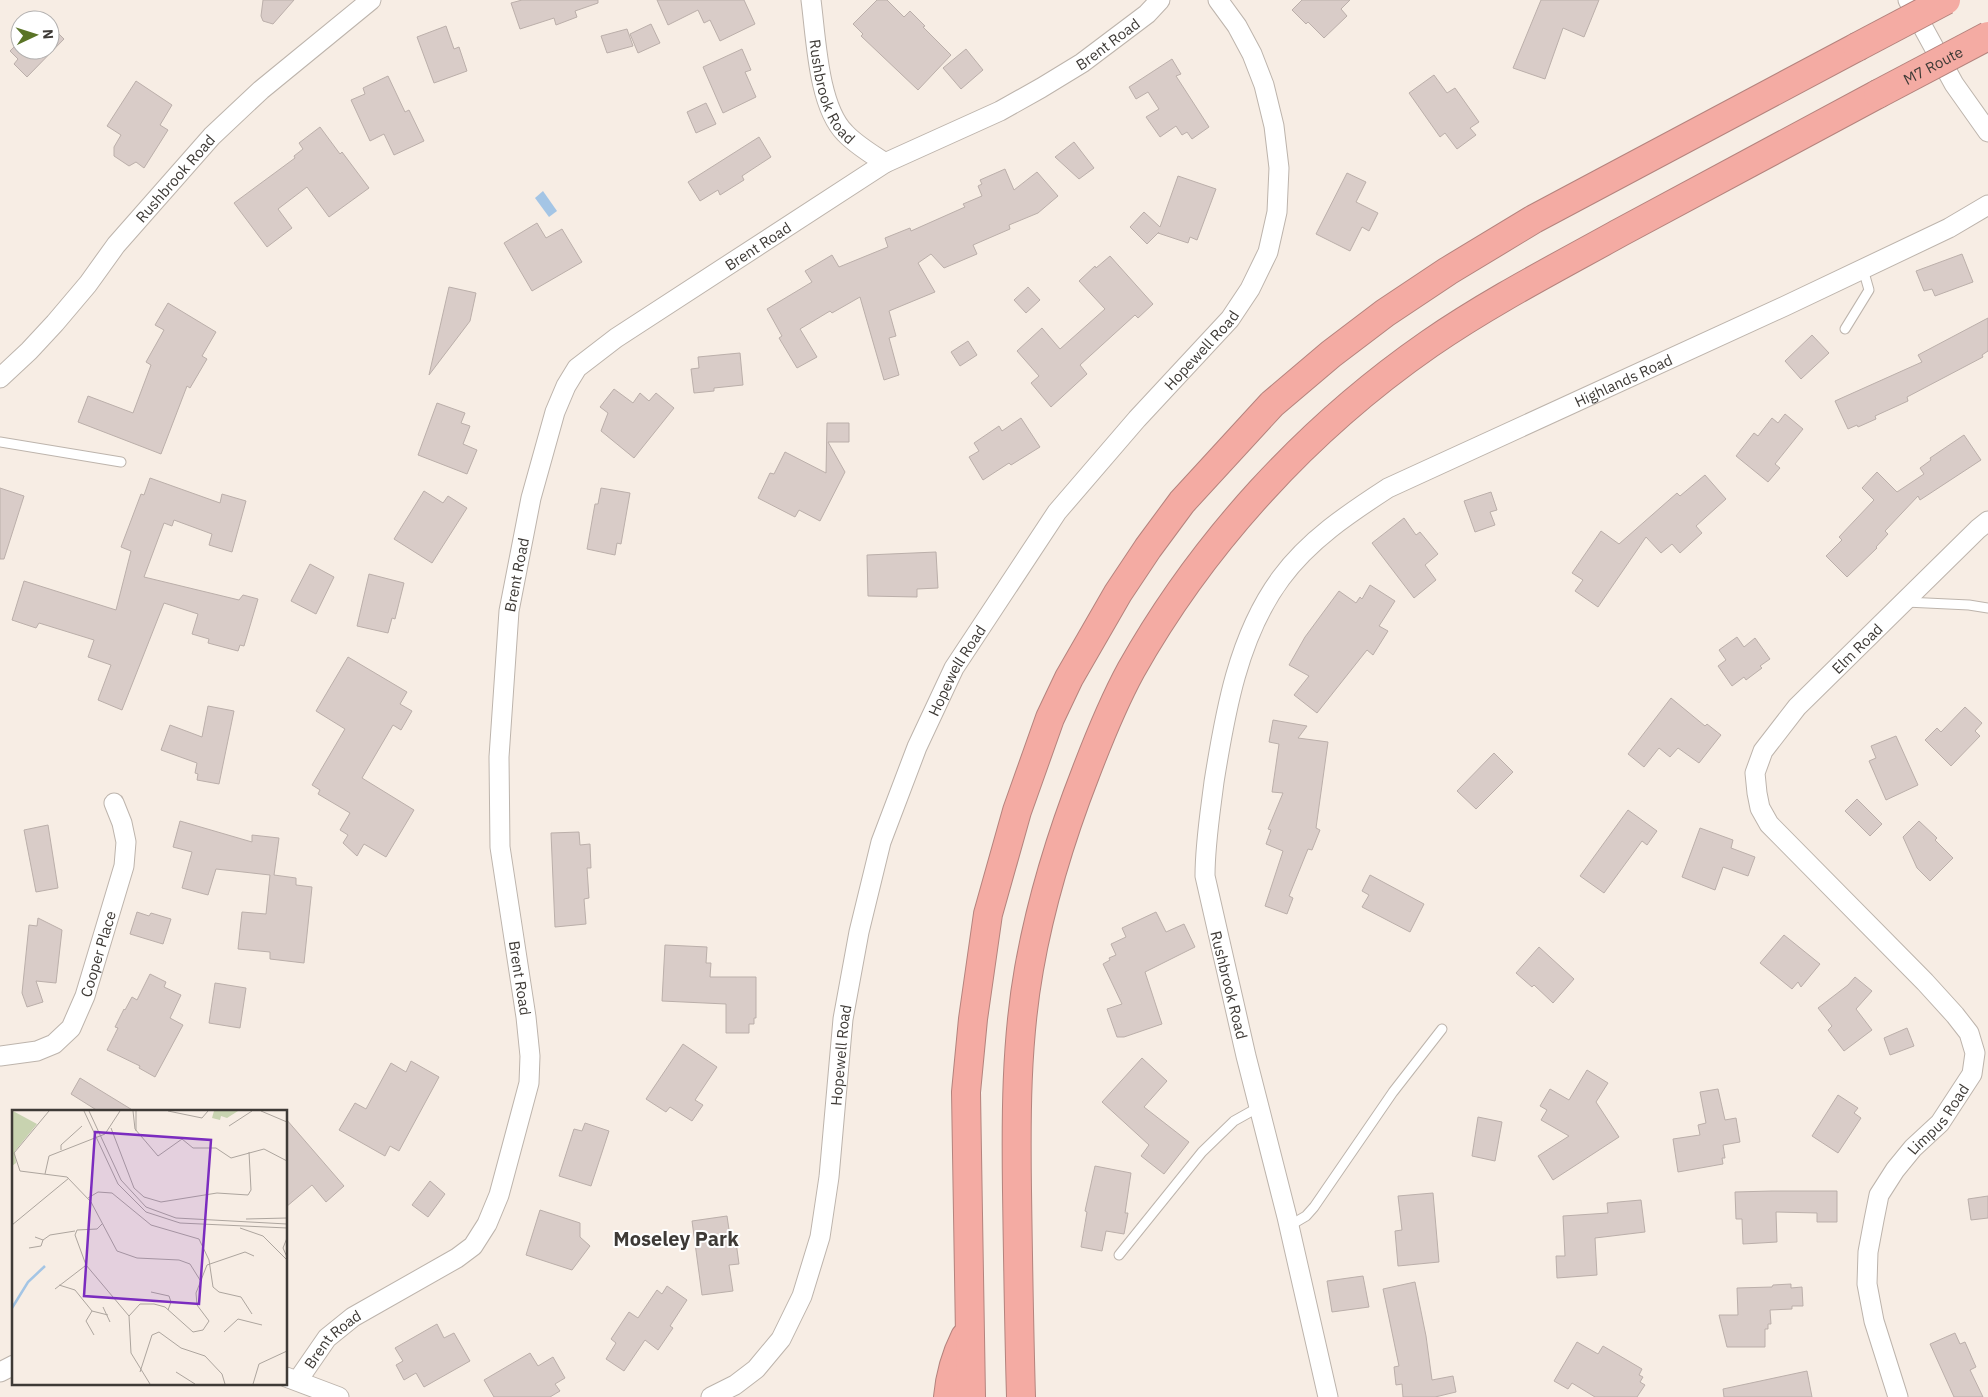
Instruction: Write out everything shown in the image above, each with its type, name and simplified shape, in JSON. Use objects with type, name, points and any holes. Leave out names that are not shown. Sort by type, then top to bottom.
[{"type":"highway","points":[[971,1397],[966,1092],[973,1019],[988,914],[1017,811],[1050,718],[1069,678],[1097,628],[1148,548],[1182,502],[1272,404],[1331,354],[1385,313],[1448,271],[1534,219],[1946,0]]},
{"type":"highway","name":"M7 Route","points":[[1020,1397],[1016,1138],[1020,1044],[1028,972],[1043,899],[1066,823],[1100,736],[1130,672],[1168,609],[1217,544],[1264,488],[1324,428],[1383,378],[1428,345],[1491,303],[1988,36]]},
{"type":"highway","points":[[948,1397],[951,1373],[957,1352],[969,1328]]},
{"type":"street","name":"Rushbrook Road","points":[[0,378],[55,323],[88,284],[116,245],[212,136],[261,90],[371,0]]},
{"type":"street","name":"Rushbrook Road","points":[[811,0],[825,97],[833,116],[844,132],[885,163]]},
{"type":"street","name":"Brent Road","points":[[292,1379],[327,1338],[353,1317],[457,1258],[473,1246],[488,1224],[499,1195],[529,1083],[530,1056],[526,1017],[500,847],[500,748],[509,611],[531,498],[549,431],[566,386],[578,368],[616,338],[885,163],[1000,110],[1041,88],[1082,63],[1147,14],[1160,0]]},
{"type":"street","name":"Hopewell Road","points":[[710,1397],[735,1385],[756,1369],[781,1339],[802,1296],[822,1228],[829,1177],[843,1019],[859,932],[881,842],[917,746],[954,668],[1057,512],[1137,419],[1230,319],[1250,289],[1268,252],[1277,212],[1279,177],[1274,126],[1264,85],[1252,54],[1237,26],[1218,0]]},
{"type":"street","points":[[1908,0],[1954,84],[1988,132]]},
{"type":"street","name":"Highlands Road","points":[[1281,578],[1311,544],[1339,521],[1388,488],[1863,269],[1949,228],[1987,206]]},
{"type":"street","name":"Elm Road","points":[[1757,793],[1755,773],[1763,751],[1797,708],[1988,521]]},
{"type":"street","name":"Rushbrook Road","points":[[1281,578],[1261,610],[1234,681],[1219,748],[1205,846],[1205,876],[1211,910],[1289,1226],[1328,1397]]},
{"type":"street","name":"Limpus Road","points":[[1757,793],[1760,808],[1769,824],[1949,1008],[1970,1033],[1975,1054],[1972,1074],[1940,1123],[1913,1148],[1885,1186],[1880,1195],[1874,1220],[1868,1252],[1867,1284],[1874,1321],[1898,1397]]},
{"type":"street","name":"Cooper Place","points":[[0,1056],[37,1052],[54,1044],[71,1028],[82,1004],[124,866],[126,842],[122,823],[114,803]]},
{"type":"street","points":[[0,1372],[12,1366]]},
{"type":"street","points":[[292,1379],[339,1397]]},
{"type":"lane","points":[[1845,329],[1869,290],[1863,269]]},
{"type":"lane","points":[[0,442],[121,462]]},
{"type":"lane","points":[[1904,602],[1940,603],[1988,608]]},
{"type":"lane","points":[[1289,1226],[1306,1216],[1314,1207],[1393,1092],[1442,1029]]},
{"type":"lane","points":[[1119,1255],[1202,1152],[1234,1121],[1259,1107]]},
{"type":"water","points":[[543,191],[557,211],[549,217],[535,198]]},
{"type":"building","points":[[263,0],[294,0],[273,24],[263,21],[261,16]]},
{"type":"building","points":[[522,0],[598,0],[598,3],[575,11],[577,17],[556,25],[554,18],[520,29],[511,3]]},
{"type":"building","points":[[657,0],[744,0],[755,24],[720,41],[710,20],[704,23],[698,10],[668,25]]},
{"type":"building","points":[[877,0],[887,0],[904,17],[910,11],[951,55],[918,90],[861,36],[863,34],[853,24]]},
{"type":"building","points":[[1302,0],[1350,0],[1341,9],[1347,16],[1324,38],[1308,22],[1306,24],[1292,10]]},
{"type":"building","points":[[1541,0],[1599,0],[1584,37],[1563,28],[1545,79],[1513,68]]},
{"type":"building","points":[[651,24],[660,43],[638,53],[630,34]]},
{"type":"building","points":[[446,26],[454,49],[459,47],[467,71],[434,83],[417,37]]},
{"type":"building","points":[[627,29],[633,46],[607,53],[601,36]]},
{"type":"building","points":[[60,35],[64,39],[60,43]]},
{"type":"building","points":[[742,49],[751,70],[745,72],[756,97],[723,113],[703,67]]},
{"type":"building","points":[[966,49],[983,70],[961,89],[943,68]]},
{"type":"building","points":[[1172,59],[1181,74],[1176,76],[1209,127],[1192,139],[1187,132],[1182,135],[1176,126],[1160,137],[1146,117],[1159,109],[1148,92],[1136,99],[1129,87]]},
{"type":"building","points":[[17,60],[44,60],[27,77],[14,64]]},
{"type":"building","points":[[1434,75],[1447,93],[1455,88],[1479,122],[1470,128],[1476,135],[1457,149],[1445,133],[1440,137],[1409,93]]},
{"type":"building","points":[[388,76],[405,112],[409,110],[424,141],[394,155],[384,134],[370,141],[351,100],[365,94],[363,88]]},
{"type":"building","points":[[136,81],[172,105],[160,125],[168,130],[144,168],[136,162],[129,166],[114,156],[114,147],[121,135],[107,126]]},
{"type":"building","points":[[706,103],[716,124],[696,133],[687,112]]},
{"type":"building","points":[[320,127],[369,188],[329,217],[307,187],[278,209],[292,228],[267,247],[234,203],[295,158],[294,156],[303,149],[299,143]]},
{"type":"building","points":[[759,137],[771,157],[742,176],[744,180],[720,195],[718,190],[700,201],[688,182]]},
{"type":"building","points":[[1074,142],[1094,168],[1079,179],[1055,157]]},
{"type":"building","points":[[1005,169],[1014,190],[1037,172],[1058,196],[1038,213],[1009,225],[1010,229],[973,245],[977,254],[944,268],[931,254],[918,263],[935,292],[889,311],[896,336],[889,338],[899,375],[884,380],[860,297],[832,313],[830,311],[800,329],[817,357],[797,368],[779,338],[782,336],[767,309],[812,282],[805,271],[832,255],[839,267],[888,247],[885,238],[910,228],[911,231],[965,207],[963,204],[982,196],[978,186],[982,184],[980,180]]},
{"type":"building","points":[[1347,173],[1366,182],[1356,202],[1378,213],[1369,231],[1362,227],[1350,251],[1316,234]]},
{"type":"building","points":[[1178,176],[1216,189],[1197,240],[1190,237],[1188,243],[1158,233],[1147,244],[1130,227],[1144,212],[1160,227]]},
{"type":"building","points":[[537,223],[546,238],[562,229],[582,262],[532,291],[504,243]]},
{"type":"building","points":[[1962,254],[1973,282],[1935,296],[1932,289],[1924,291],[1916,271]]},
{"type":"building","points":[[1110,256],[1153,304],[1138,318],[1135,315],[1080,365],[1087,374],[1051,407],[1031,383],[1039,376],[1017,351],[1042,328],[1060,349],[1105,309],[1079,281],[1095,266],[1096,268]]},
{"type":"building","points":[[449,287],[476,293],[470,321],[429,375]]},
{"type":"building","points":[[1028,287],[1040,300],[1026,313],[1014,300]]},
{"type":"building","points":[[168,303],[216,332],[202,356],[207,359],[190,388],[187,386],[161,454],[78,422],[88,396],[133,413],[151,365],[146,362],[164,330],[155,325]]},
{"type":"building","points":[[1988,318],[1988,351],[1982,355],[1983,357],[1907,397],[1908,401],[1875,416],[1876,419],[1848,429],[1835,401],[1922,362],[1918,355]]},
{"type":"building","points":[[1812,335],[1829,353],[1801,379],[1785,361]]},
{"type":"building","points":[[968,341],[977,355],[960,366],[951,352]]},
{"type":"building","points":[[740,353],[743,385],[714,388],[714,391],[694,393],[691,369],[699,368],[698,357]]},
{"type":"building","points":[[614,389],[633,403],[640,393],[649,401],[656,393],[674,408],[634,458],[601,431],[608,413],[600,407]]},
{"type":"building","points":[[437,403],[465,413],[461,423],[470,426],[463,444],[477,450],[467,474],[418,455]]},
{"type":"building","points":[[1785,414],[1803,429],[1775,464],[1780,468],[1768,482],[1736,456],[1754,433],[1758,436],[1772,418],[1778,423]]},
{"type":"building","points":[[1021,418],[1040,447],[1011,465],[1009,463],[983,480],[969,457],[979,451],[974,443],[999,426],[1002,431]]},
{"type":"building","points":[[827,423],[849,423],[849,442],[828,442],[845,472],[820,521],[799,510],[795,517],[758,498],[770,473],[774,474],[785,452],[826,473]]},
{"type":"building","points":[[1964,435],[1981,460],[1920,500],[1918,496],[1885,531],[1888,534],[1877,548],[1847,577],[1826,556],[1842,540],[1839,537],[1874,500],[1862,488],[1877,472],[1897,492],[1924,474],[1920,468],[1931,460],[1930,458]]},
{"type":"building","points":[[1705,475],[1726,499],[1696,526],[1702,533],[1680,553],[1672,544],[1661,553],[1646,537],[1598,607],[1575,591],[1583,580],[1572,573],[1601,531],[1619,544],[1677,493],[1680,496]]},
{"type":"building","points":[[150,478],[220,503],[222,494],[246,501],[232,552],[209,545],[212,534],[174,520],[172,526],[164,523],[144,577],[239,600],[243,595],[258,599],[244,646],[240,645],[238,651],[208,643],[209,639],[192,634],[198,614],[164,603],[122,710],[98,700],[111,665],[88,657],[94,640],[39,623],[36,628],[12,620],[24,581],[116,610],[131,551],[121,547],[141,494],[144,495]]},
{"type":"building","points":[[0,488],[24,496],[4,559],[0,559]]},
{"type":"building","points":[[601,488],[630,493],[621,544],[617,543],[615,555],[587,549],[595,504],[598,504]]},
{"type":"building","points":[[424,491],[443,503],[448,496],[467,508],[432,563],[394,539]]},
{"type":"building","points":[[1491,492],[1497,510],[1490,512],[1495,525],[1475,532],[1464,501]]},
{"type":"building","points":[[1404,518],[1416,535],[1420,532],[1438,554],[1425,565],[1436,580],[1414,598],[1372,543]]},
{"type":"building","points":[[936,552],[938,588],[917,589],[917,597],[868,596],[867,555]]},
{"type":"building","points":[[310,564],[334,577],[316,614],[291,601]]},
{"type":"building","points":[[369,574],[404,583],[395,619],[392,618],[388,633],[357,626]]},
{"type":"building","points":[[1370,585],[1395,601],[1379,626],[1388,631],[1373,655],[1367,650],[1317,713],[1294,695],[1309,676],[1289,665],[1305,637],[1339,591],[1356,603],[1360,597],[1362,599]]},
{"type":"building","points":[[1737,637],[1744,647],[1755,638],[1770,659],[1760,666],[1762,668],[1746,680],[1744,677],[1732,686],[1718,666],[1726,660],[1719,650]]},
{"type":"building","points":[[348,657],[407,692],[400,704],[412,711],[401,730],[393,725],[362,778],[414,810],[386,857],[364,844],[357,856],[343,843],[348,835],[340,830],[350,813],[318,794],[320,790],[312,785],[345,729],[316,711]]},
{"type":"building","points":[[1671,698],[1705,726],[1707,724],[1721,735],[1699,763],[1678,748],[1670,757],[1659,748],[1644,767],[1628,754]]},
{"type":"building","points":[[208,706],[234,711],[219,784],[197,780],[198,774],[195,773],[197,763],[161,750],[170,725],[202,737]]},
{"type":"building","points":[[1965,707],[1982,723],[1975,731],[1980,736],[1951,766],[1925,740],[1937,728],[1941,732]]},
{"type":"building","points":[[1273,720],[1307,726],[1298,738],[1328,742],[1316,828],[1320,830],[1312,850],[1308,849],[1289,896],[1293,898],[1287,914],[1265,906],[1283,851],[1266,844],[1271,830],[1268,829],[1283,793],[1272,792],[1279,744],[1269,742]]},
{"type":"building","points":[[1896,736],[1918,785],[1886,800],[1869,761],[1876,758],[1871,746]]},
{"type":"building","points":[[1494,753],[1513,772],[1476,809],[1457,791]]},
{"type":"building","points":[[1857,799],[1882,824],[1870,836],[1845,811]]},
{"type":"building","points":[[1628,810],[1657,831],[1647,845],[1642,841],[1604,893],[1580,876]]},
{"type":"building","points":[[180,821],[252,842],[252,835],[279,838],[274,875],[296,878],[296,885],[312,887],[304,963],[270,959],[270,952],[238,949],[242,912],[266,914],[270,875],[216,869],[208,895],[182,888],[192,852],[173,847]]},
{"type":"building","points":[[1919,821],[1937,838],[1935,840],[1953,858],[1930,881],[1917,868],[1903,837]]},
{"type":"building","points":[[48,825],[58,888],[36,892],[24,830]]},
{"type":"building","points":[[1700,828],[1733,840],[1731,848],[1755,857],[1748,876],[1723,867],[1715,890],[1682,877]]},
{"type":"building","points":[[579,832],[580,845],[590,844],[591,868],[587,868],[589,898],[584,899],[586,924],[555,927],[551,833]]},
{"type":"building","points":[[1370,875],[1424,904],[1410,932],[1362,907],[1369,895],[1362,891]]},
{"type":"building","points":[[137,912],[149,916],[151,913],[171,919],[163,944],[130,934]]},
{"type":"building","points":[[1156,912],[1166,932],[1184,924],[1195,947],[1145,972],[1162,1024],[1124,1037],[1117,1037],[1107,1009],[1122,1004],[1103,964],[1110,960],[1109,958],[1116,955],[1111,944],[1126,937],[1122,928]]},
{"type":"building","points":[[38,918],[62,930],[56,983],[36,981],[43,1002],[27,1007],[22,993],[29,925],[37,926]]},
{"type":"building","points":[[1784,935],[1820,964],[1801,987],[1798,982],[1792,989],[1760,963]]},
{"type":"building","points":[[665,945],[707,947],[706,963],[711,963],[710,977],[756,977],[756,1018],[754,1018],[754,1024],[749,1024],[749,1033],[726,1033],[726,1004],[662,1001]]},
{"type":"building","points":[[1539,947],[1574,979],[1553,1003],[1534,985],[1532,987],[1516,973]]},
{"type":"building","points":[[150,974],[166,982],[164,987],[181,995],[170,1018],[183,1025],[155,1077],[139,1068],[140,1066],[107,1050],[118,1028],[115,1027],[124,1009],[132,997],[137,1000]]},
{"type":"building","points":[[1855,977],[1872,991],[1856,1009],[1872,1030],[1844,1051],[1828,1030],[1832,1026],[1818,1008],[1848,985]]},
{"type":"building","points":[[215,983],[246,988],[240,1028],[209,1023]]},
{"type":"building","points":[[1907,1028],[1914,1046],[1890,1055],[1884,1038]]},
{"type":"building","points":[[683,1044],[717,1067],[695,1100],[703,1105],[692,1121],[670,1107],[666,1112],[646,1099]]},
{"type":"building","points":[[1142,1058],[1167,1081],[1144,1107],[1189,1142],[1164,1174],[1141,1156],[1149,1145],[1102,1102]]},
{"type":"building","points":[[411,1061],[439,1077],[399,1151],[390,1146],[385,1156],[339,1130],[355,1103],[366,1109],[391,1063],[406,1072]]},
{"type":"building","points":[[1587,1070],[1608,1083],[1596,1102],[1619,1137],[1553,1180],[1538,1156],[1569,1136],[1541,1120],[1547,1110],[1540,1106],[1550,1089],[1569,1100]]},
{"type":"building","points":[[80,1078],[132,1110],[96,1110],[71,1094]]},
{"type":"building","points":[[1718,1089],[1725,1120],[1736,1118],[1740,1142],[1723,1145],[1725,1158],[1722,1158],[1723,1164],[1678,1172],[1673,1139],[1700,1135],[1698,1125],[1706,1123],[1700,1092]]},
{"type":"building","points":[[1838,1095],[1858,1108],[1854,1113],[1861,1118],[1838,1153],[1812,1136]]},
{"type":"building","points":[[1478,1117],[1502,1122],[1495,1161],[1472,1156]]},
{"type":"building","points":[[288,1121],[344,1186],[326,1202],[312,1185],[288,1205]]},
{"type":"building","points":[[585,1123],[609,1131],[591,1186],[559,1176],[574,1129],[582,1131]]},
{"type":"building","points":[[1095,1166],[1131,1173],[1125,1213],[1128,1213],[1124,1234],[1106,1231],[1102,1251],[1081,1247],[1087,1212],[1085,1211]]},
{"type":"building","points":[[430,1181],[445,1194],[428,1217],[412,1205]]},
{"type":"building","points":[[1837,1191],[1837,1222],[1817,1222],[1817,1213],[1776,1212],[1777,1242],[1743,1244],[1742,1219],[1736,1219],[1735,1192]]},
{"type":"building","points":[[1433,1193],[1439,1262],[1398,1266],[1395,1231],[1402,1230],[1398,1196]]},
{"type":"building","points":[[1988,1196],[1988,1218],[1971,1220],[1968,1199]]},
{"type":"building","points":[[1641,1200],[1645,1232],[1595,1238],[1597,1275],[1557,1278],[1556,1256],[1565,1256],[1563,1216],[1608,1213],[1607,1203]]},
{"type":"building","points":[[540,1210],[580,1223],[580,1237],[590,1246],[572,1270],[526,1255]]},
{"type":"building","points":[[727,1216],[731,1243],[736,1242],[739,1264],[729,1265],[733,1291],[702,1295],[692,1221]]},
{"type":"building","points":[[1363,1276],[1369,1307],[1332,1312],[1327,1281]]},
{"type":"building","points":[[1415,1282],[1426,1336],[1432,1380],[1453,1376],[1456,1392],[1435,1397],[1403,1397],[1402,1384],[1396,1385],[1394,1367],[1399,1366],[1383,1289]]},
{"type":"building","points":[[1791,1284],[1791,1288],[1802,1287],[1803,1306],[1792,1306],[1792,1309],[1770,1310],[1771,1324],[1768,1324],[1768,1329],[1765,1329],[1765,1347],[1727,1347],[1719,1315],[1738,1315],[1737,1288],[1772,1287],[1773,1285]]},
{"type":"building","points":[[667,1286],[687,1300],[670,1326],[673,1328],[658,1350],[645,1340],[624,1371],[606,1359],[616,1343],[611,1339],[629,1312],[638,1318],[657,1290],[662,1294]]},
{"type":"building","points":[[437,1324],[444,1338],[454,1333],[470,1361],[424,1387],[416,1373],[404,1380],[396,1365],[403,1361],[395,1348]]},
{"type":"building","points":[[1955,1333],[1960,1344],[1965,1342],[1976,1367],[1970,1370],[1983,1397],[1954,1397],[1930,1344]]},
{"type":"building","points":[[1577,1342],[1598,1354],[1603,1346],[1642,1369],[1639,1375],[1643,1377],[1640,1382],[1645,1385],[1637,1397],[1595,1397],[1572,1383],[1568,1389],[1554,1381]]},
{"type":"building","points":[[530,1353],[538,1366],[553,1357],[565,1378],[555,1384],[560,1391],[550,1397],[494,1397],[484,1380]]},
{"type":"building","points":[[1807,1371],[1812,1397],[1724,1397],[1723,1389]]},
{"type":"district","name":"Moseley Park","points":[[676,1238]]}]
